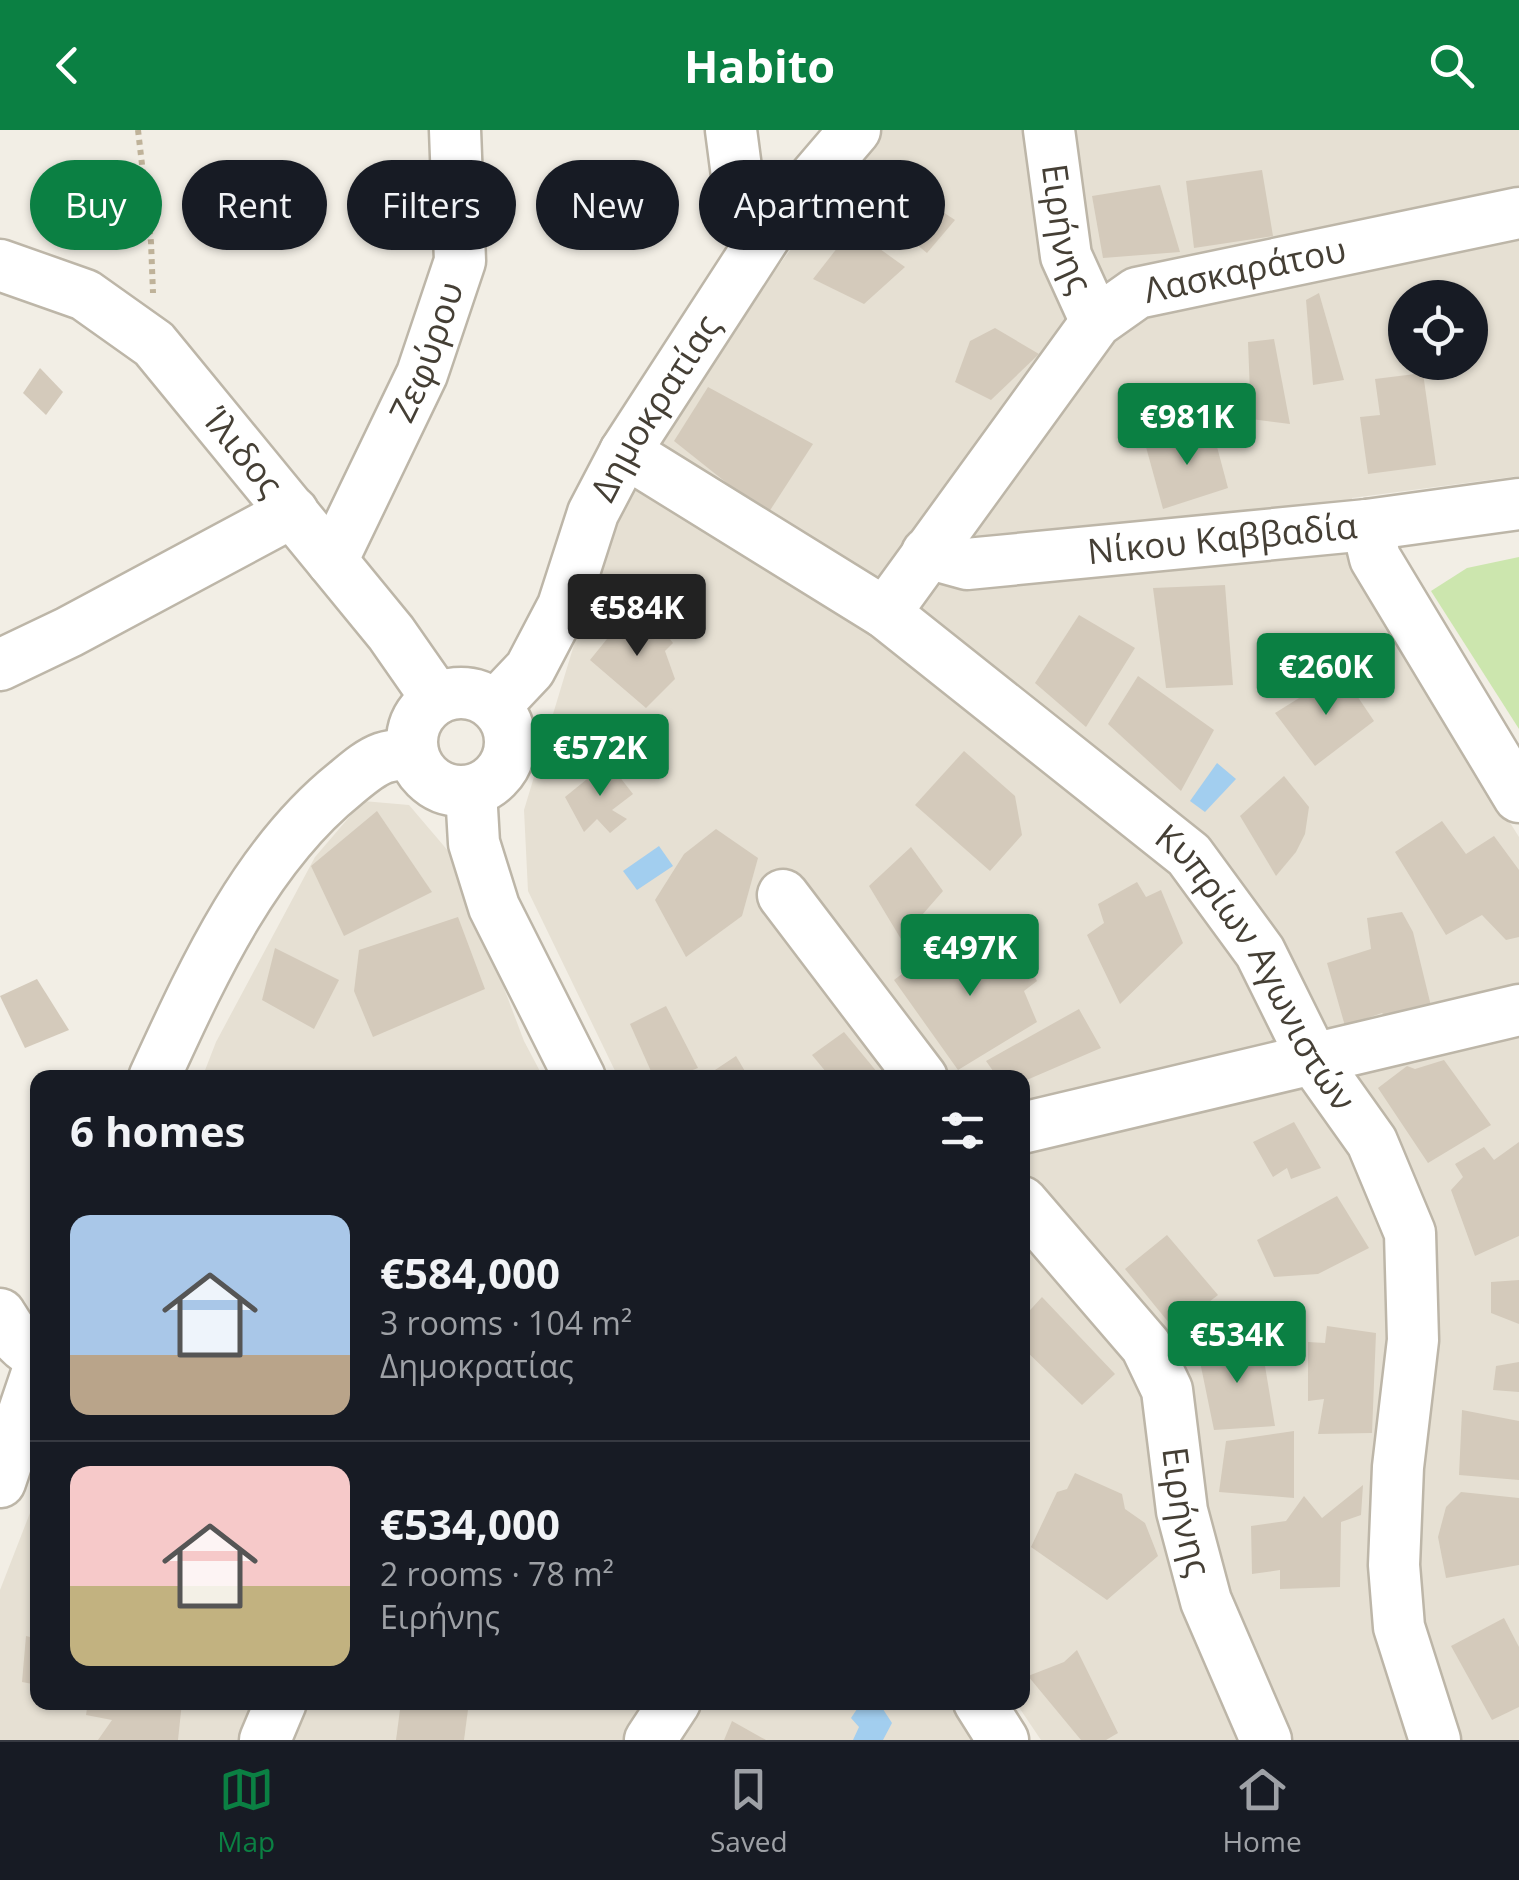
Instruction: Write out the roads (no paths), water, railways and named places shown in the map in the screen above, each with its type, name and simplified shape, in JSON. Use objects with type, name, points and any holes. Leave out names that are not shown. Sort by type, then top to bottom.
[{"type":"street","name":"Ζεφύρου","points":[[332,560],[422,374],[460,261],[455,130]]},
{"type":"street","points":[[731,130],[735,160]]},
{"type":"street","name":"Δημοκρατίας","points":[[830,160],[856,130]]},
{"type":"street","name":"Ειρήνης","points":[[1049,130],[1066,256],[1096,322]]},
{"type":"street","name":"Λασκαράτου","points":[[885,613],[1096,322],[1137,292],[1519,213]]},
{"type":"street","name":"Δημοκρατίας","points":[[495,706],[530,669],[563,606],[592,513],[625,452],[756,250]]},
{"type":"street","name":"Ίλιδος","points":[[0,265],[84,295],[154,344],[391,633],[437,699]]},
{"type":"street","name":"Κυπρίων Αγωνιστών","points":[[625,452],[885,613],[1189,855],[1260,952],[1312,1058],[1372,1142],[1410,1232],[1412,1340],[1398,1467],[1394,1565],[1399,1627],[1435,1740]]},
{"type":"street","name":"Νίκου Καββαδία","points":[[927,553],[967,564],[1366,525],[1519,504]]},
{"type":"street","points":[[0,665],[294,512]]},
{"type":"street","points":[[1366,525],[1375,558],[1519,797]]},
{"type":"street","points":[[467,693],[495,706],[504,718],[511,748],[498,776],[471,790],[441,787],[418,767],[413,752],[416,722],[437,699],[467,693]]},
{"type":"street","points":[[158,1070],[220,946],[254,888],[294,833],[359,772],[383,758],[413,752]]},
{"type":"street","points":[[471,790],[474,843],[494,907],[576,1070]]},
{"type":"street","points":[[783,895],[916,1070]]},
{"type":"street","points":[[1030,1126],[1519,1010]]},
{"type":"street","name":"Ειρήνης","points":[[1030,1211],[1146,1346],[1166,1390],[1182,1511],[1206,1601],[1266,1740]]},
{"type":"street","points":[[0,1314],[16,1339],[30,1351]]},
{"type":"street","points":[[0,1482],[30,1394]]},
{"type":"street","points":[[265,1740],[278,1710]]},
{"type":"street","points":[[650,1740],[669,1710]]},
{"type":"water","points":[[1217,763],[1236,779],[1205,812],[1190,801]]},
{"type":"water","points":[[659,846],[673,866],[637,890],[623,871]]},
{"type":"water","points":[[856,1710],[884,1710],[892,1723],[883,1740],[853,1740],[859,1727],[851,1718]]}]
